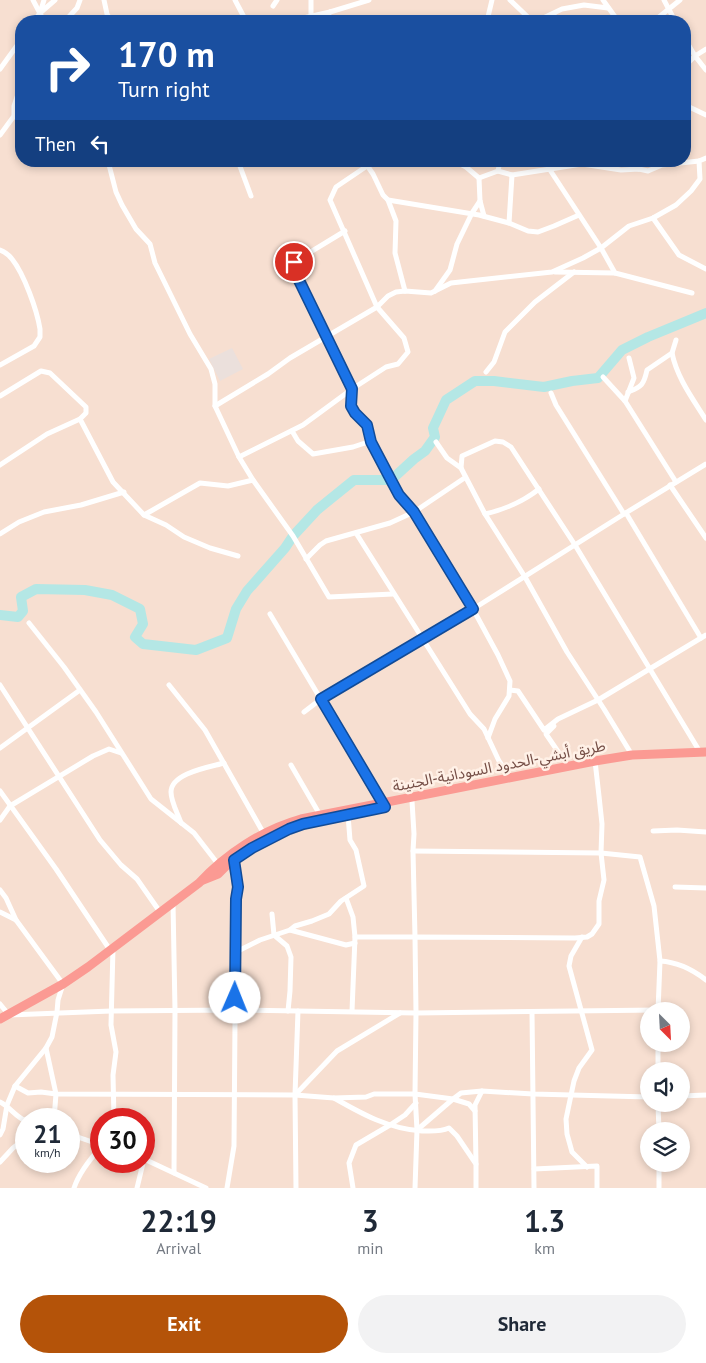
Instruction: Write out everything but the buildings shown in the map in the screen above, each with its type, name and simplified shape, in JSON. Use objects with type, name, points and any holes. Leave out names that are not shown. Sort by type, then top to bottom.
[{"type":"highway","name":"طريق أبشي-الحدود السودانية-الجنينة","points":[[199,883],[218,864],[287,823],[632,755],[656,756],[704,753]]},
{"type":"highway","points":[[596,763],[656,756]]},
{"type":"highway","points":[[265,836],[303,824],[348,815],[384,805],[552,772]]},
{"type":"highway","points":[[0,1020],[63,984],[199,883],[218,874],[232,857]]},
{"type":"street","points":[[33,0],[40,13]]},
{"type":"street","points":[[40,13],[44,0]]},
{"type":"street","points":[[40,13],[55,0]]},
{"type":"street","points":[[71,15],[77,8],[80,0]]},
{"type":"street","points":[[104,0],[108,15]]},
{"type":"street","points":[[235,0],[243,15]]},
{"type":"street","points":[[273,6],[277,0]]},
{"type":"street","points":[[311,15],[312,0]]},
{"type":"street","points":[[316,15],[369,0]]},
{"type":"street","points":[[488,15],[492,0]]},
{"type":"street","points":[[510,0],[526,15]]},
{"type":"street","points":[[603,0],[613,15]]},
{"type":"street","points":[[664,0],[672,15]]},
{"type":"street","points":[[661,15],[680,0]]},
{"type":"street","points":[[553,14],[562,9],[584,5],[608,8]]},
{"type":"street","points":[[327,15],[330,12]]},
{"type":"street","points":[[0,69],[15,48]]},
{"type":"street","points":[[691,60],[706,49]]},
{"type":"street","points":[[691,50],[706,70]]},
{"type":"street","points":[[0,135],[14,116],[15,103]]},
{"type":"street","points":[[691,108],[706,115]]},
{"type":"street","points":[[691,162],[706,158]]},
{"type":"street","points":[[552,272],[600,248],[629,226],[653,218],[676,205],[691,191],[700,178],[699,161]]},
{"type":"street","points":[[110,167],[116,192],[122,205],[136,229],[150,244],[155,263],[190,334],[211,369],[215,384],[215,406],[239,457],[292,536],[329,597],[393,594]]},
{"type":"street","points":[[240,167],[251,196]]},
{"type":"street","points":[[239,457],[292,431],[386,367],[398,364],[408,352],[404,338],[377,307],[330,200],[336,187],[362,167]]},
{"type":"street","points":[[368,167],[388,200],[396,220],[395,254],[405,291]]},
{"type":"street","points":[[466,167],[480,178]]},
{"type":"street","points":[[498,171],[499,167]]},
{"type":"street","points":[[480,178],[498,171],[512,175],[566,167]]},
{"type":"street","points":[[602,167],[648,171],[657,167]]},
{"type":"street","points":[[550,170],[614,273]]},
{"type":"street","points":[[509,223],[512,175]]},
{"type":"street","points":[[480,178],[480,201],[484,216]]},
{"type":"street","points":[[388,200],[472,213],[509,223],[528,231],[538,232],[579,215]]},
{"type":"street","points":[[435,291],[450,270],[457,244],[480,201]]},
{"type":"street","points":[[653,218],[679,255],[706,270]]},
{"type":"street","points":[[345,232],[292,265],[352,389],[351,406],[367,425],[371,442],[399,495],[414,512],[473,609],[510,681],[509,696],[495,719],[488,738]]},
{"type":"street","points":[[0,250],[13,260],[24,280],[40,329],[40,337],[34,346],[0,365]]},
{"type":"street","points":[[215,406],[268,374],[290,358],[377,307],[388,296],[396,292],[431,293],[451,283],[552,272],[574,272],[614,273],[692,293]]},
{"type":"street","points":[[486,372],[494,362],[505,332],[535,302],[574,272]]},
{"type":"street","points":[[676,340],[672,353],[674,365],[683,384],[706,420]]},
{"type":"street","points":[[628,392],[638,388],[645,382],[647,370],[672,353]]},
{"type":"street","points":[[625,401],[634,378],[629,358]]},
{"type":"street","points":[[0,396],[41,371],[50,373],[86,407],[86,413],[80,420],[47,434],[0,465]]},
{"type":"street","points":[[603,377],[625,401],[706,538]]},
{"type":"street","points":[[510,690],[518,691],[544,730],[558,719],[598,700],[704,636],[556,405],[551,393]]},
{"type":"street","points":[[80,420],[113,482],[144,515],[166,525],[184,537],[210,548],[238,556]]},
{"type":"street","points":[[292,431],[298,440],[313,454],[371,442]]},
{"type":"street","points":[[461,468],[462,456],[495,441],[502,442],[511,447],[575,545],[650,669],[704,753]]},
{"type":"street","points":[[436,442],[447,458],[461,468],[485,514],[525,577],[567,652],[632,755]]},
{"type":"street","points":[[304,712],[321,699],[473,609],[706,464]]},
{"type":"street","points":[[144,515],[200,484],[228,486],[253,480]]},
{"type":"street","points":[[306,559],[326,541],[390,523],[414,512],[463,480]]},
{"type":"street","points":[[485,514],[498,511],[539,490]]},
{"type":"street","points":[[0,534],[20,522],[44,512],[81,505],[124,492]]},
{"type":"street","points":[[356,533],[421,639],[470,714],[484,729],[499,761],[511,778]]},
{"type":"street","points":[[270,614],[384,805]]},
{"type":"street","points":[[29,623],[96,712],[150,799],[194,833],[218,864]]},
{"type":"street","points":[[0,685],[100,840],[121,865],[137,879],[160,912]]},
{"type":"street","points":[[170,685],[205,730],[265,836]]},
{"type":"street","points":[[0,748],[80,690]]},
{"type":"street","points":[[559,753],[546,734],[576,711]]},
{"type":"street","points":[[0,820],[10,806],[93,756],[109,750],[122,753]]},
{"type":"street","points":[[182,824],[172,797],[171,790],[175,782],[185,775],[224,763]]},
{"type":"street","points":[[290,930],[346,945],[355,940],[414,937],[575,938],[592,934],[600,924],[599,901],[604,880],[601,853],[602,824],[596,763]]},
{"type":"street","points":[[291,765],[320,815]]},
{"type":"street","points":[[0,792],[112,949],[111,1025],[116,1052],[113,1075],[114,1108]]},
{"type":"street","points":[[412,801],[417,1130],[414,1188]]},
{"type":"street","points":[[236,952],[260,940],[328,914],[346,898],[364,886],[356,850],[350,840],[348,815]]},
{"type":"street","points":[[653,831],[706,832]]},
{"type":"street","points":[[413,851],[601,853],[640,858],[654,906],[660,961],[658,1002]]},
{"type":"street","points":[[227,1188],[234,1146],[238,887],[232,857]]},
{"type":"street","points":[[675,887],[706,888]]},
{"type":"street","points":[[0,890],[6,898],[16,920],[63,984],[58,1000],[52,1037],[46,1048],[15,1086],[7,1105],[0,1135]]},
{"type":"street","points":[[346,898],[353,917],[355,940],[352,1011]]},
{"type":"street","points":[[173,902],[174,1173]]},
{"type":"street","points":[[0,912],[16,920]]},
{"type":"street","points":[[272,914],[274,935],[286,946],[290,956],[291,983],[288,1011]]},
{"type":"street","points":[[582,937],[571,956],[569,966],[592,1050],[574,1080],[566,1119],[567,1134],[572,1152],[587,1167]]},
{"type":"street","points":[[660,961],[674,962],[686,967],[706,980]]},
{"type":"street","points":[[0,1004],[10,1015],[57,1012],[174,1010],[401,1013],[640,1011]]},
{"type":"street","points":[[296,1188],[295,1095],[298,1011]]},
{"type":"street","points":[[532,1012],[534,1188]]},
{"type":"street","points":[[295,1095],[337,1051],[401,1013]]},
{"type":"street","points":[[46,1048],[56,1094],[55,1108]]},
{"type":"street","points":[[15,1086],[28,1093],[56,1094],[295,1095],[334,1098],[374,1094],[415,1094],[453,1099],[468,1104],[475,1112]]},
{"type":"street","points":[[417,1130],[461,1093],[482,1091],[640,1097]]},
{"type":"street","points":[[476,1188],[475,1105],[482,1091]]},
{"type":"street","points":[[690,1096],[706,1095]]},
{"type":"street","points":[[334,1098],[361,1114],[390,1125],[440,1132],[449,1128],[457,1136],[476,1164]]},
{"type":"street","points":[[0,1102],[7,1105],[15,1113]]},
{"type":"street","points":[[353,1188],[349,1163],[356,1145],[405,1115],[416,1103]]},
{"type":"street","points":[[0,1162],[15,1146]]},
{"type":"street","points":[[74,1188],[90,1161]]},
{"type":"street","points":[[155,1164],[206,1188]]},
{"type":"street","points":[[534,1168],[597,1166],[597,1188]]},
{"type":"street","points":[[659,1172],[659,1188]]},
{"type":"street","points":[[136,1188],[140,1173]]},
{"type":"shaded area","points":[[0,0],[706,0],[706,1188],[0,1188]]},
{"type":"shaded area","points":[[232,348],[243,369],[220,381],[209,359]]},
{"type":"waterway","points":[[0,615],[18,617],[23,611],[21,597],[36,589],[85,590],[112,595],[140,609],[143,624],[135,637],[143,644],[196,650],[227,638],[236,609],[247,591],[285,548],[293,536],[317,510],[354,480],[391,480],[425,451],[435,437],[433,428],[446,400],[475,381],[494,381],[544,387],[598,378],[622,350],[706,313]]},
{"type":"route","points":[[235,998],[236,899],[238,887],[234,860],[267,839],[303,824],[385,807],[321,699],[473,609],[414,512],[399,495],[371,442],[367,425],[351,406],[352,389],[293,268],[294,262]]}]
